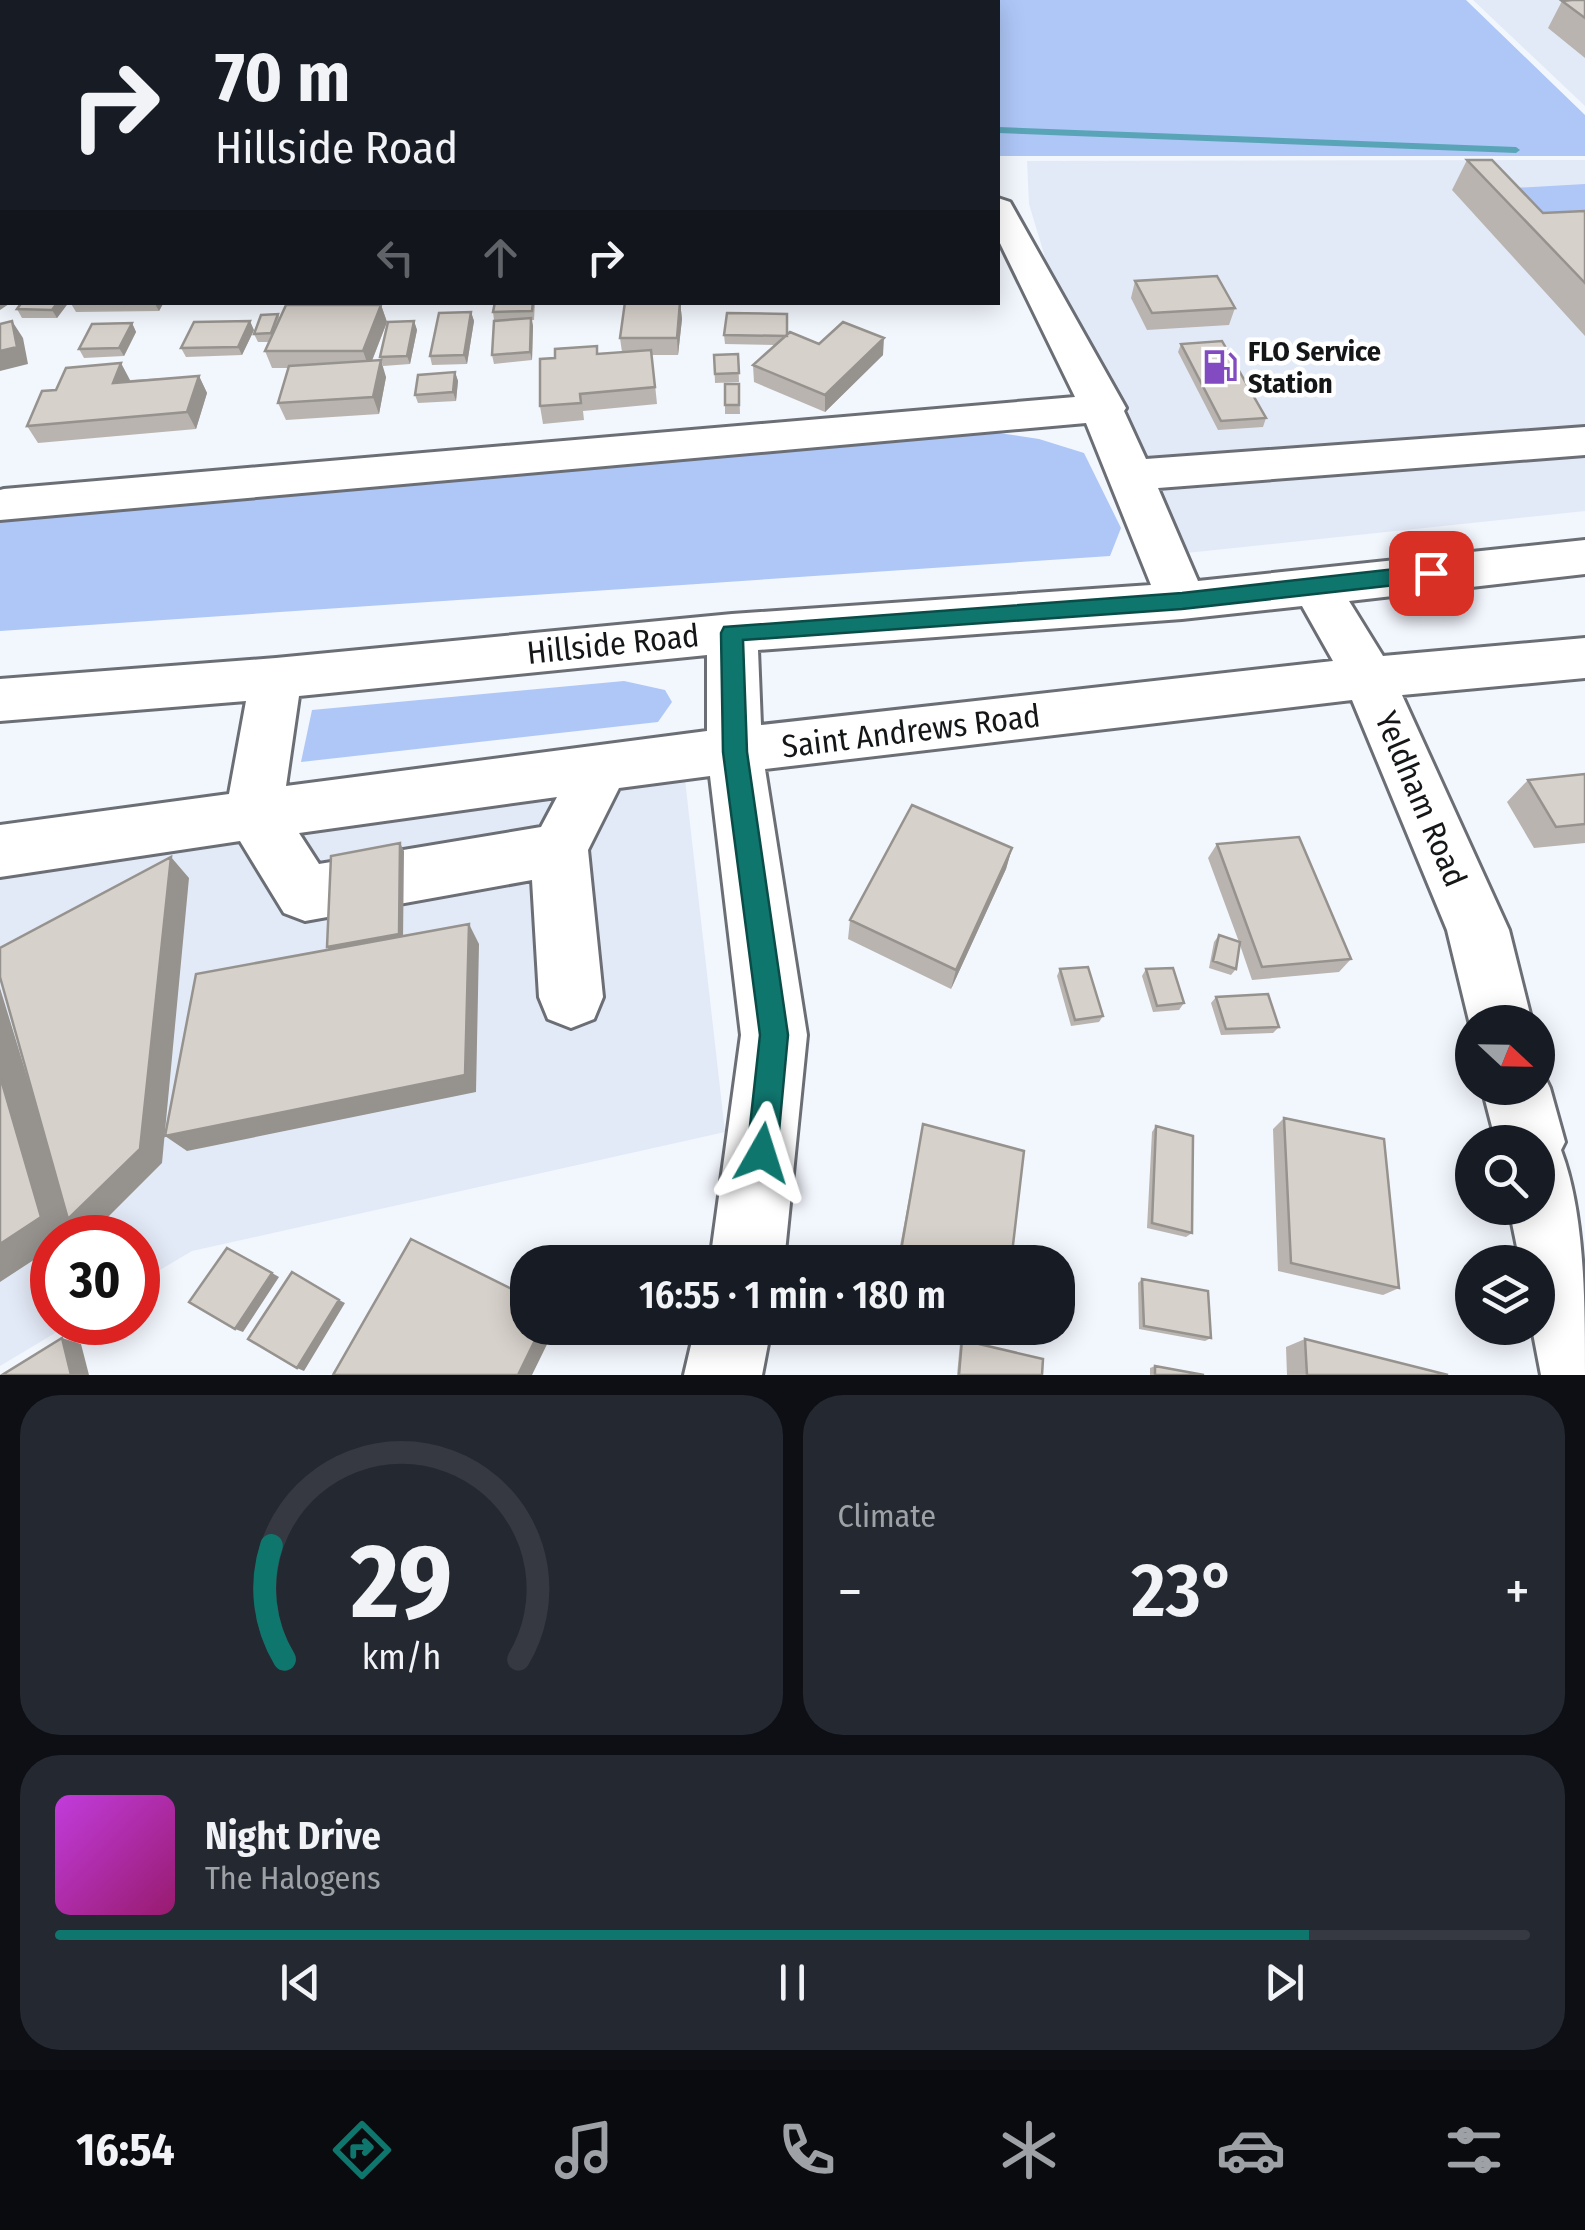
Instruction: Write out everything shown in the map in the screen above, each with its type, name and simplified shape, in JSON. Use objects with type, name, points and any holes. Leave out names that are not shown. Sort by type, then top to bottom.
[{"type":"street","points":[[1000,212],[1042,282],[1104,408],[1182,601]]},
{"type":"street","points":[[4,505],[1104,408]]},
{"type":"street","points":[[1131,475],[1585,442]]},
{"type":"street","name":"Hillside Road","points":[[0,700],[276,678],[732,633],[1182,601],[1585,557]]},
{"type":"street","name":"Yeldham Road","points":[[1316,586],[1368,677],[1478,930],[1496,1005]]},
{"type":"street","points":[[732,633],[735,752],[774,1035],[751,1245]]},
{"type":"street","name":"Saint Andrews Road","points":[[0,851],[735,752],[1368,677],[1585,658]]},
{"type":"street","points":[[276,678],[254,814],[306,894],[559,849]]},
{"type":"street","points":[[571,998],[559,849],[600,769]]},
{"type":"street","points":[[123,886],[158,868],[174,852],[186,824]]},
{"type":"street","points":[[1548,1225],[1580,1375]]},
{"type":"street","points":[[723,1375],[729,1345]]},
{"type":"shaded area","points":[[1000,0],[1466,0],[1585,115],[1585,156],[1000,156]]},
{"type":"shaded area","points":[[1473,0],[1585,0],[1585,106]]},
{"type":"shaded area","points":[[1585,160],[1585,511],[1177,554],[1051,277],[1029,204],[1027,161]]},
{"type":"shaded area","points":[[1585,184],[1585,240],[1477,190]]},
{"type":"shaded area","points":[[999,433],[1039,439],[1084,453],[1121,528],[1110,556],[0,631],[0,518]]},
{"type":"shaded area","points":[[624,681],[665,690],[672,702],[658,722],[301,762],[312,710]]},
{"type":"shaded area","points":[[683,762],[725,1132],[192,1251],[160,1270],[160,1215],[30,1215],[30,1345],[35,1345],[0,1366],[0,859]]},
{"type":"building","points":[[1572,0],[1585,0],[1585,18],[1562,1]]},
{"type":"building","points":[[1467,160],[1492,160],[1543,213],[1585,211],[1585,283]]},
{"type":"building","points":[[1217,276],[1235,308],[1152,313],[1135,281]]},
{"type":"building","points":[[20,305],[56,305],[52,310],[17,309]]},
{"type":"building","points":[[286,305],[381,305],[363,351],[265,351]]},
{"type":"building","points":[[494,305],[533,305],[532,311],[493,312]]},
{"type":"building","points":[[625,305],[680,305],[677,338],[620,338]]},
{"type":"building","points":[[471,312],[464,355],[430,356],[439,313]]},
{"type":"building","points":[[727,313],[787,314],[787,336],[724,335]]},
{"type":"building","points":[[278,314],[271,333],[254,334],[261,315]]},
{"type":"building","points":[[531,318],[530,352],[492,355],[494,321]]},
{"type":"building","points":[[12,321],[17,347],[0,351],[0,324]]},
{"type":"building","points":[[250,321],[238,347],[181,348],[194,322]]},
{"type":"building","points":[[414,321],[407,356],[380,357],[388,322]]},
{"type":"building","points":[[843,322],[884,338],[825,395],[753,365],[790,332],[819,344]]},
{"type":"building","points":[[132,323],[119,348],[79,349],[92,324]]},
{"type":"building","points":[[1222,341],[1266,418],[1221,421],[1181,344]]},
{"type":"building","points":[[597,346],[597,354],[651,350],[655,387],[580,394],[581,403],[540,406],[540,359],[555,358],[555,349]]},
{"type":"building","points":[[738,354],[739,373],[715,374],[714,355]]},
{"type":"building","points":[[381,360],[373,397],[278,403],[289,366]]},
{"type":"building","points":[[121,363],[113,383],[199,376],[187,412],[27,426],[42,391],[56,390],[66,368]]},
{"type":"building","points":[[455,372],[453,392],[415,395],[418,375]]},
{"type":"building","points":[[725,384],[739,384],[739,405],[725,405]]},
{"type":"building","points":[[1585,774],[1585,824],[1556,827],[1528,780]]},
{"type":"building","points":[[912,805],[1012,848],[956,970],[850,920]]},
{"type":"building","points":[[1299,837],[1351,959],[1262,967],[1217,844]]},
{"type":"building","points":[[400,843],[399,934],[327,947],[331,856]]},
{"type":"building","points":[[171,857],[140,1149],[72,1215],[67,1215],[0,977],[0,948]]},
{"type":"building","points":[[469,924],[465,1075],[165,1136],[196,974]]},
{"type":"building","points":[[1219,935],[1240,942],[1236,969],[1213,961]]},
{"type":"building","points":[[1088,967],[1103,1016],[1075,1020],[1060,969]]},
{"type":"building","points":[[1173,968],[1184,1003],[1157,1006],[1146,969]]},
{"type":"building","points":[[1268,994],[1279,1027],[1226,1029],[1216,997]]},
{"type":"building","points":[[0,1076],[40,1215],[30,1215],[30,1224],[0,1244]]},
{"type":"building","points":[[1284,1118],[1384,1139],[1399,1288],[1291,1263]]},
{"type":"building","points":[[923,1124],[1024,1151],[1013,1245],[902,1245]]},
{"type":"building","points":[[1156,1126],[1193,1136],[1192,1233],[1152,1223]]},
{"type":"building","points":[[411,1239],[510,1288],[510,1345],[533,1345],[518,1375],[333,1375]]},
{"type":"building","points":[[227,1248],[272,1273],[235,1329],[189,1302]]},
{"type":"building","points":[[292,1272],[339,1300],[297,1368],[248,1339]]},
{"type":"building","points":[[1142,1279],[1208,1291],[1211,1338],[1144,1326]]},
{"type":"building","points":[[1305,1339],[1448,1375],[1307,1375]]},
{"type":"building","points":[[51,1345],[64,1345],[71,1375],[2,1375]]},
{"type":"building","points":[[962,1345],[983,1345],[1043,1359],[1042,1375],[959,1375]]},
{"type":"building","points":[[1155,1366],[1204,1375],[1155,1375]]},
{"type":"waterway","points":[[1000,130],[1516,150]]},
{"type":"place","name":"FLO Service Station","points":[[1220,367]]},
{"type":"route","points":[[762,1153],[774,1035],[735,752],[732,633],[1182,601],[1431,573]]}]
